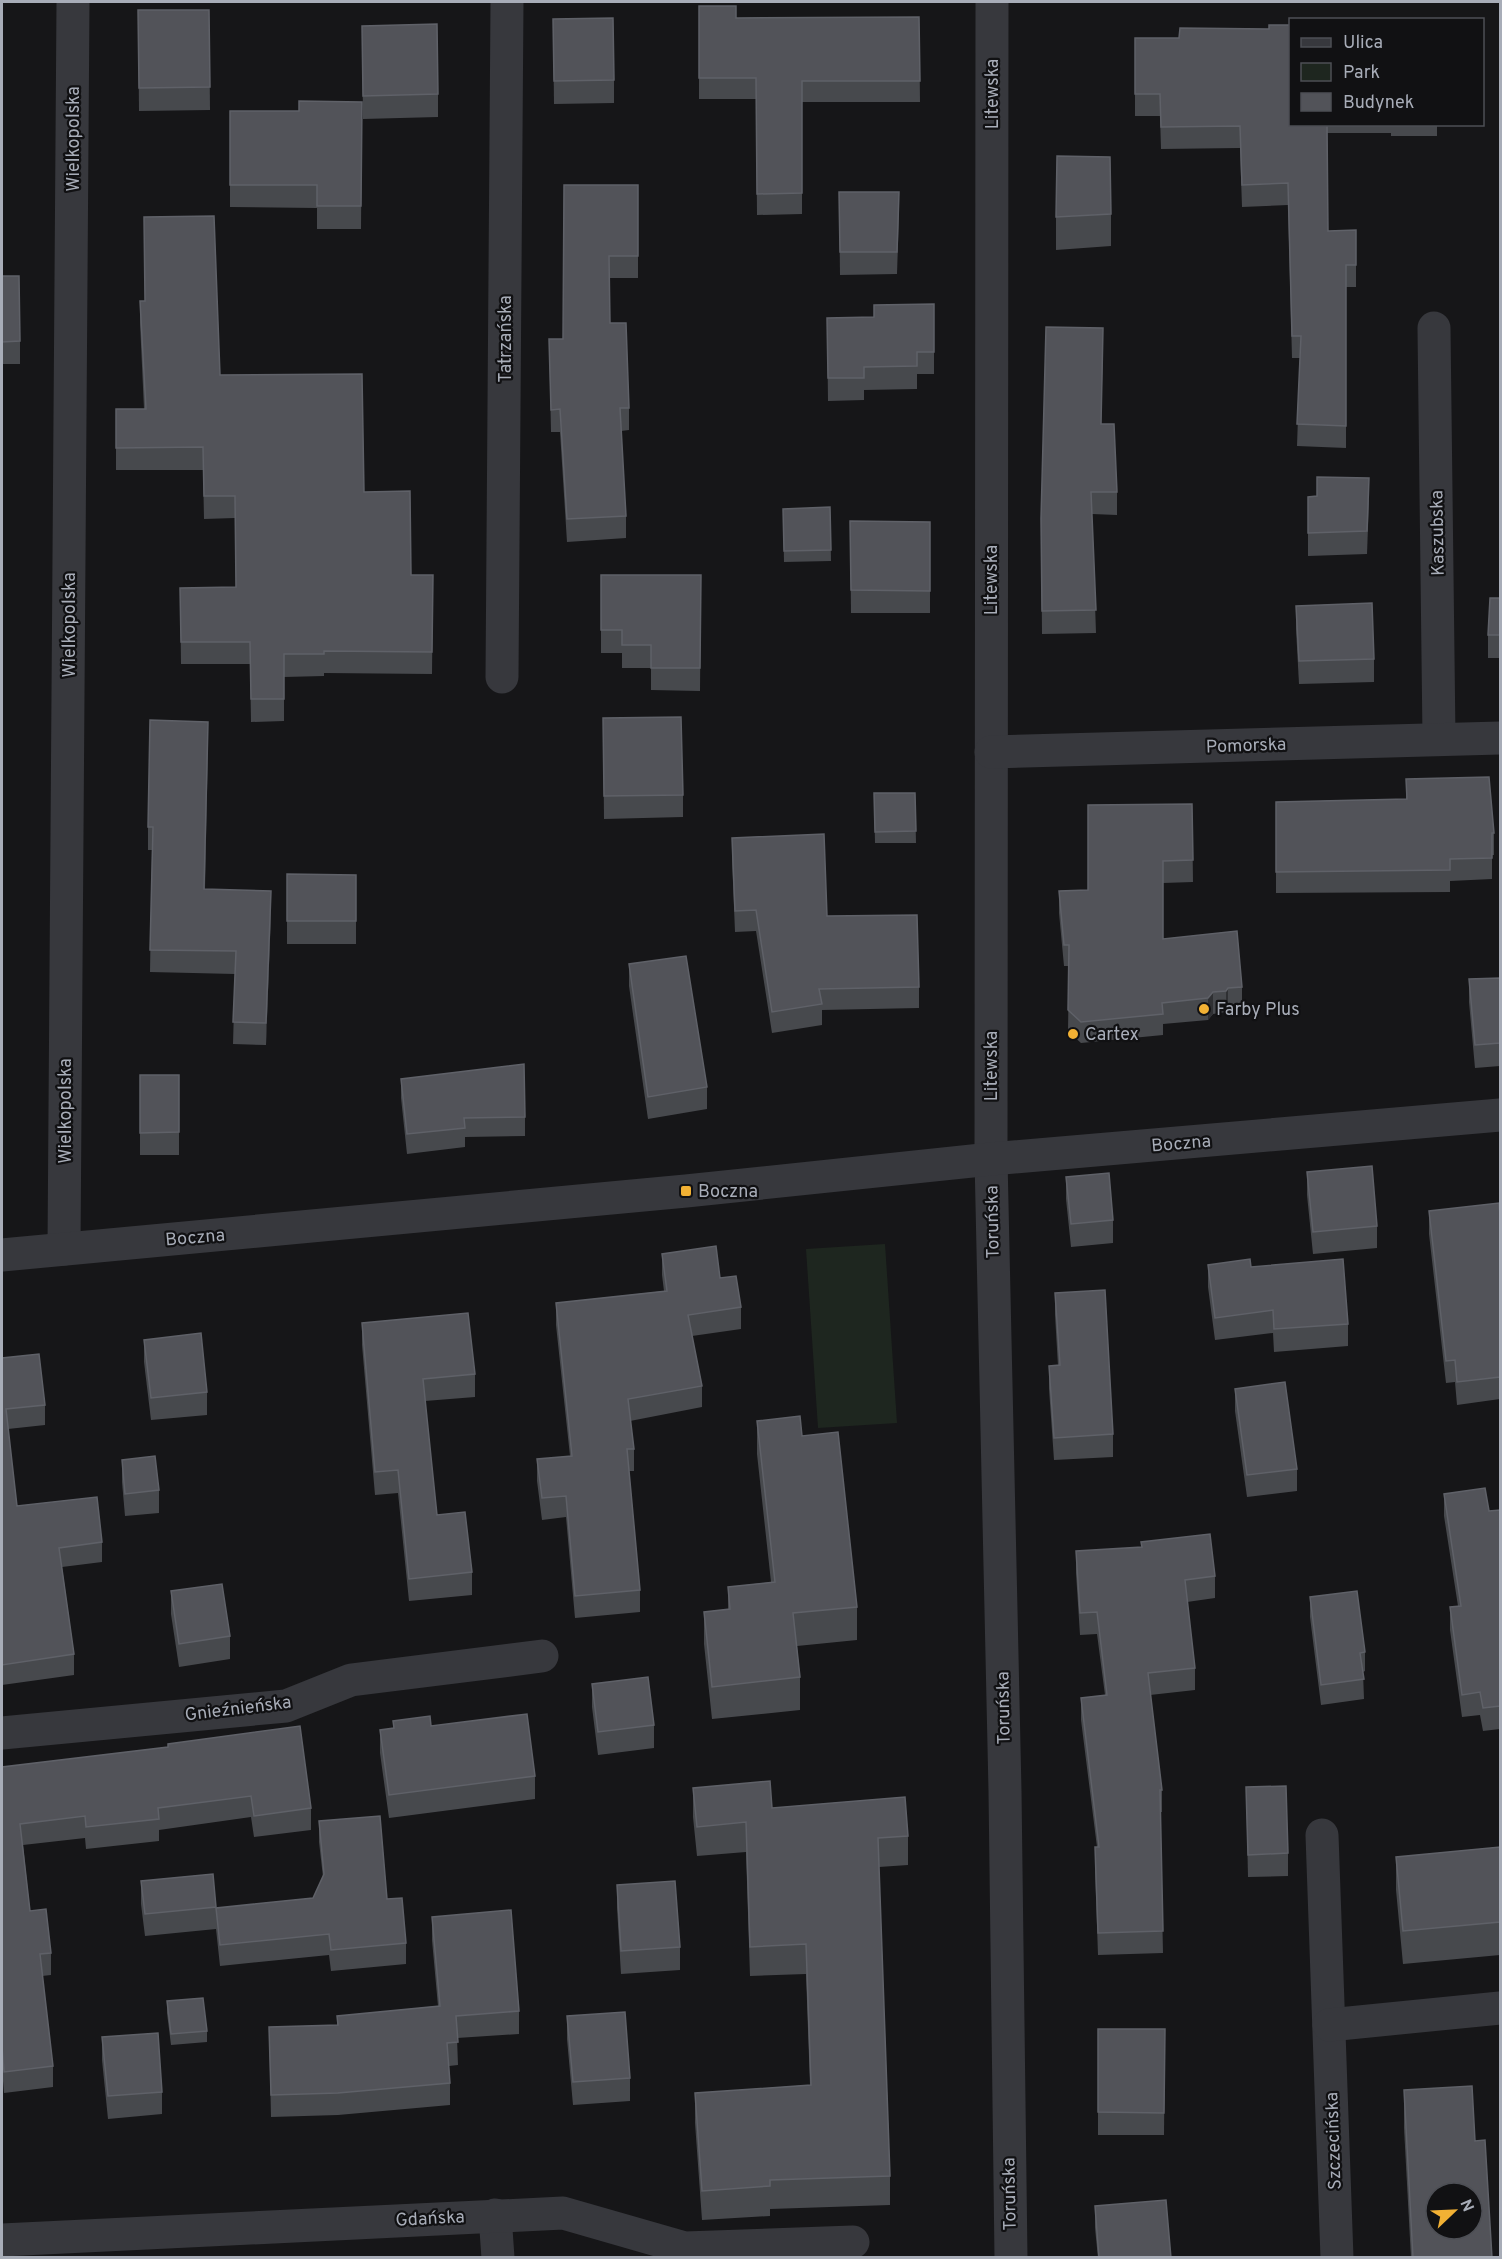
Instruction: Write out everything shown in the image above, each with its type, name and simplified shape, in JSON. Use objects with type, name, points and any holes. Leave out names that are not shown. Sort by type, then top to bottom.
[{"type":"street","name":"Wielkopolska","points":[[64,1249],[73,2]]},
{"type":"street","name":"Tatrzańska","points":[[502,677],[507,2]]},
{"type":"street","name":"Litewska","points":[[991,1159],[992,2]]},
{"type":"street","name":"Kaszubska","points":[[1434,328],[1439,738]]},
{"type":"street","name":"Pomorska","points":[[991,752],[1500,738]]},
{"type":"street","name":"Boczna","points":[[2,1255],[675,1192],[991,1159],[1500,1115]]},
{"type":"street","name":"Toruńska","points":[[991,1159],[1005,1779],[1011,2258]]},
{"type":"street","name":"Gnieźnieńska","points":[[2,1733],[286,1706],[351,1680],[542,1656]]},
{"type":"street","name":"Szczecińska","points":[[1322,1835],[1337,2258]]},
{"type":"street","points":[[1329,2025],[1500,2008]]},
{"type":"street","name":"Gdańska","points":[[2,2240],[562,2213],[685,2248],[853,2242]]},
{"type":"street","points":[[495,2215],[498,2258]]},
{"type":"green space","points":[[885,1244],[897,1423],[818,1428],[806,1249]]},
{"type":"building","points":[[699,6],[736,6],[736,18],[919,17],[920,81],[802,81],[802,193],[757,194],[756,78],[699,78]]},
{"type":"building","points":[[138,10],[209,10],[210,87],[139,88]]},
{"type":"building","points":[[613,18],[614,80],[554,81],[553,19]]},
{"type":"building","points":[[437,24],[438,94],[363,96],[362,26]]},
{"type":"building","points":[[1269,25],[1289,25],[1289,126],[1327,126],[1328,231],[1356,230],[1356,265],[1346,265],[1346,426],[1297,424],[1301,336],[1292,336],[1288,183],[1242,185],[1240,126],[1161,127],[1160,94],[1135,94],[1135,38],[1179,38],[1180,28],[1269,29]]},
{"type":"building","points":[[299,101],[362,102],[361,206],[317,206],[317,185],[230,185],[230,111],[299,111]]},
{"type":"building","points":[[1057,156],[1110,157],[1111,214],[1056,217]]},
{"type":"building","points":[[564,185],[638,185],[638,256],[609,256],[610,323],[626,323],[629,408],[620,408],[626,516],[567,519],[560,409],[551,410],[549,339],[563,339]]},
{"type":"building","points":[[839,192],[899,192],[897,252],[840,252]]},
{"type":"building","points":[[214,216],[220,375],[362,374],[364,492],[410,491],[411,575],[433,575],[432,652],[324,651],[324,654],[284,654],[284,699],[251,699],[250,642],[181,642],[180,588],[236,587],[235,496],[204,496],[203,447],[116,448],[116,409],[146,409],[140,301],[145,301],[144,217]]},
{"type":"building","points":[[2,276],[19,276],[20,341],[2,342]]},
{"type":"building","points":[[934,304],[934,352],[917,352],[917,366],[864,367],[864,378],[828,378],[827,318],[874,317],[874,305]]},
{"type":"building","points":[[1046,327],[1103,328],[1101,424],[1114,424],[1117,492],[1091,492],[1096,610],[1042,611],[1041,519]]},
{"type":"building","points":[[1317,477],[1369,478],[1367,531],[1308,533],[1308,497],[1317,496]]},
{"type":"building","points":[[830,507],[831,550],[784,551],[783,509]]},
{"type":"building","points":[[850,521],[930,522],[930,591],[851,590]]},
{"type":"building","points":[[601,575],[701,575],[700,668],[651,668],[651,645],[622,645],[622,630],[601,630]]},
{"type":"building","points":[[1490,598],[1500,598],[1500,635],[1488,635]]},
{"type":"building","points":[[1372,603],[1374,659],[1299,661],[1296,606]]},
{"type":"building","points":[[681,717],[683,795],[604,796],[603,718]]},
{"type":"building","points":[[150,720],[208,722],[204,889],[271,891],[266,1023],[233,1022],[236,951],[150,950],[153,827],[148,827]]},
{"type":"building","points":[[1489,777],[1494,833],[1492,833],[1492,858],[1450,859],[1450,870],[1276,872],[1276,802],[1407,799],[1406,779]]},
{"type":"building","points":[[874,793],[915,793],[916,831],[875,832]]},
{"type":"building","points":[[1192,804],[1193,860],[1163,861],[1163,939],[1237,931],[1242,987],[1213,992],[1208,998],[1162,1003],[1163,1014],[1081,1022],[1068,1010],[1069,945],[1064,945],[1059,891],[1088,890],[1088,805]]},
{"type":"building","points":[[824,834],[827,916],[917,915],[919,987],[819,989],[822,1004],[772,1012],[756,910],[735,911],[732,838]]},
{"type":"building","points":[[287,874],[356,875],[356,921],[287,921]]},
{"type":"building","points":[[686,956],[707,1087],[648,1097],[629,964]]},
{"type":"building","points":[[1500,978],[1500,1043],[1475,1045],[1469,979]]},
{"type":"building","points":[[524,1064],[525,1117],[464,1118],[465,1128],[407,1134],[401,1079]]},
{"type":"building","points":[[140,1075],[179,1075],[179,1132],[140,1133]]},
{"type":"building","points":[[1372,1166],[1377,1226],[1313,1232],[1307,1172]]},
{"type":"building","points":[[1109,1173],[1113,1220],[1071,1224],[1066,1177]]},
{"type":"building","points":[[1499,1203],[1500,1377],[1457,1382],[1455,1360],[1446,1361],[1429,1211]]},
{"type":"building","points":[[716,1246],[720,1278],[736,1276],[741,1307],[688,1315],[702,1386],[628,1399],[634,1449],[627,1449],[640,1590],[575,1596],[566,1496],[542,1498],[537,1459],[572,1456],[556,1303],[667,1291],[662,1254]]},
{"type":"building","points":[[1250,1259],[1251,1267],[1343,1259],[1348,1324],[1274,1329],[1273,1310],[1215,1318],[1208,1265]]},
{"type":"building","points":[[1105,1290],[1113,1434],[1054,1438],[1049,1366],[1060,1365],[1055,1293]]},
{"type":"building","points":[[468,1313],[475,1374],[423,1379],[437,1515],[465,1512],[472,1572],[409,1579],[398,1470],[375,1472],[362,1323]]},
{"type":"building","points":[[201,1333],[207,1392],[151,1398],[144,1340]]},
{"type":"building","points":[[39,1354],[45,1405],[6,1409],[17,1506],[97,1497],[102,1542],[59,1548],[74,1654],[2,1665],[2,1358]]},
{"type":"building","points":[[1285,1382],[1297,1469],[1247,1475],[1235,1389]]},
{"type":"building","points":[[800,1416],[802,1436],[838,1432],[857,1607],[793,1613],[800,1677],[712,1687],[704,1612],[730,1609],[728,1587],[775,1582],[757,1421]]},
{"type":"building","points":[[155,1456],[159,1490],[125,1494],[122,1460]]},
{"type":"building","points":[[1485,1488],[1489,1511],[1500,1510],[1500,1706],[1483,1708],[1480,1692],[1462,1695],[1450,1607],[1461,1606],[1444,1494]]},
{"type":"building","points":[[1210,1534],[1215,1576],[1185,1580],[1195,1668],[1148,1673],[1162,1790],[1160,1790],[1163,1931],[1098,1933],[1095,1847],[1099,1847],[1081,1698],[1107,1695],[1097,1612],[1080,1613],[1076,1551],[1142,1547],[1141,1542]]},
{"type":"building","points":[[222,1584],[230,1636],[179,1644],[171,1591]]},
{"type":"building","points":[[1357,1591],[1365,1652],[1360,1653],[1364,1679],[1321,1685],[1310,1597]]},
{"type":"building","points":[[648,1677],[654,1725],[598,1732],[592,1684]]},
{"type":"building","points":[[527,1714],[535,1776],[389,1795],[380,1730],[394,1728],[393,1721],[430,1716],[431,1726]]},
{"type":"building","points":[[300,1726],[311,1808],[254,1816],[251,1796],[158,1808],[159,1819],[86,1827],[85,1816],[20,1824],[30,1911],[46,1909],[51,1953],[40,1954],[53,2066],[4,2072],[2,2047],[2,1767],[168,1747],[168,1744]]},
{"type":"building","points":[[770,1781],[772,1808],[905,1797],[908,1836],[878,1838],[890,2176],[770,2180],[770,2186],[702,2191],[695,2093],[811,2085],[806,1944],[750,1947],[746,1822],[697,1827],[693,1788]]},
{"type":"building","points":[[1286,1786],[1288,1853],[1248,1855],[1246,1787]]},
{"type":"building","points":[[380,1816],[387,1899],[402,1898],[406,1943],[331,1950],[329,1934],[220,1945],[216,1908],[313,1898],[324,1874],[319,1821]]},
{"type":"building","points":[[1500,1847],[1500,1922],[1403,1931],[1396,1857]]},
{"type":"building","points":[[213,1874],[216,1907],[145,1914],[141,1881]]},
{"type":"building","points":[[675,1881],[680,1947],[621,1951],[617,1885]]},
{"type":"building","points":[[511,1910],[519,2011],[456,2016],[458,2042],[447,2043],[450,2083],[338,2093],[271,2095],[269,2027],[338,2025],[337,2016],[440,2006],[432,1917]]},
{"type":"building","points":[[203,1998],[207,2031],[171,2034],[167,2001]]},
{"type":"building","points":[[625,2012],[630,2078],[573,2082],[567,2016]]},
{"type":"building","points":[[1098,2029],[1165,2029],[1164,2113],[1098,2112]]},
{"type":"building","points":[[158,2033],[162,2092],[108,2096],[102,2037]]},
{"type":"building","points":[[1472,2086],[1475,2141],[1485,2140],[1492,2258],[1413,2258],[1404,2090]]},
{"type":"building","points":[[1166,2200],[1171,2258],[1099,2258],[1095,2206]]},
{"type":"place","name":"Farby Plus","points":[[1204,1009]]},
{"type":"place","name":"Cartex","points":[[1073,1034]]},
{"type":"place","name":"Boczna","points":[[686,1191]]}]
